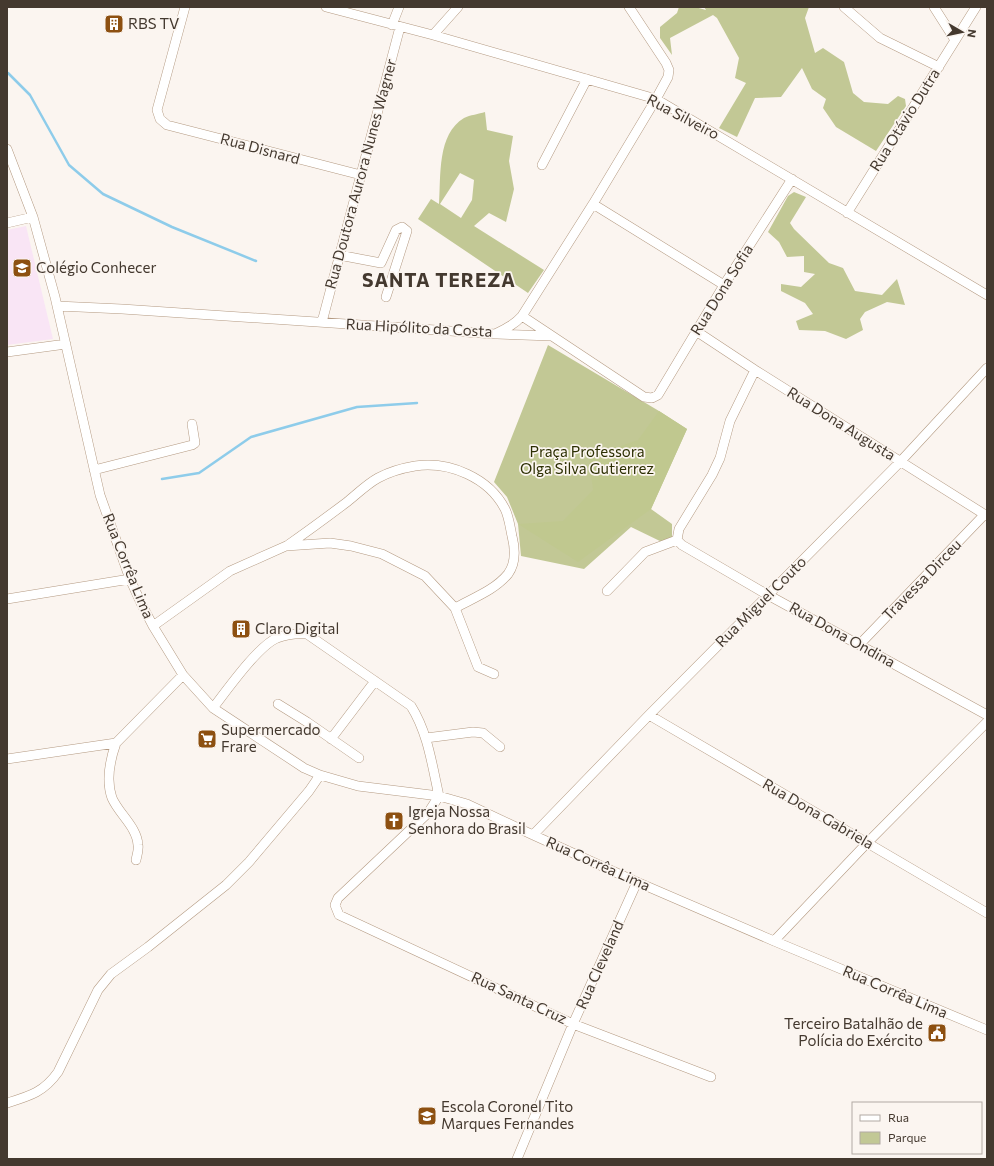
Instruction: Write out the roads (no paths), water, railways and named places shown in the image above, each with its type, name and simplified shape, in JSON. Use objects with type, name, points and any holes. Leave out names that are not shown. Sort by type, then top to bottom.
[{"type":"street","name":"Rua Disnard","points":[[185,7],[157,110],[160,119],[167,124],[360,175]]},
{"type":"street","name":"Rua Silveiro","points":[[326,7],[433,35],[656,99],[987,295]]},
{"type":"street","name":"Rua Doutora Aurora Nunes Wagner","points":[[322,322],[360,175],[396,26],[399,7]]},
{"type":"street","points":[[433,35],[458,7]]},
{"type":"street","name":"Rua Hipólito da Costa","points":[[57,306],[494,334],[511,326],[522,316],[593,204],[668,77],[669,70],[666,63],[629,7]]},
{"type":"street","points":[[844,7],[880,38],[939,67]]},
{"type":"street","points":[[934,7],[955,40]]},
{"type":"street","name":"Rua Otávio Dutra","points":[[847,213],[976,7]]},
{"type":"street","points":[[542,165],[587,79]]},
{"type":"street","name":"Rua Corrêa Lima","points":[[7,149],[33,218],[57,306],[100,495],[130,578],[153,626],[183,675],[213,708],[304,768],[320,775],[358,786],[439,796],[467,804],[637,882],[987,1030]]},
{"type":"street","name":"Rua Dona Sofia","points":[[552,336],[644,397],[652,398],[658,394],[724,285],[792,179]]},
{"type":"street","points":[[593,204],[724,285]]},
{"type":"street","points":[[7,223],[33,218]]},
{"type":"street","points":[[340,255],[377,264],[381,263],[396,230],[402,227],[407,232],[386,297]]},
{"type":"street","points":[[522,316],[552,336]]},
{"type":"street","name":"Rua Dona Augusta","points":[[696,331],[755,370],[986,515]]},
{"type":"street","points":[[494,334],[552,336]]},
{"type":"street","points":[[7,352],[66,344]]},
{"type":"street","name":"Rua Miguel Couto","points":[[533,835],[649,715],[900,462],[987,368]]},
{"type":"street","points":[[607,591],[645,552],[677,540],[679,529],[712,475],[720,458],[730,421],[755,370]]},
{"type":"street","points":[[94,470],[192,445],[195,443],[192,424]]},
{"type":"street","points":[[153,626],[230,571],[286,546],[378,478],[416,466],[455,468],[470,474],[497,496],[506,511],[514,544],[515,556],[509,573],[496,585],[455,608]]},
{"type":"street","name":"Travessa Dirceu","points":[[859,645],[986,515]]},
{"type":"street","name":"Rua Dona Ondina","points":[[677,540],[682,545],[768,595],[987,715]]},
{"type":"street","points":[[286,546],[330,543],[351,546],[382,554],[425,576],[455,608],[478,667],[494,674]]},
{"type":"street","points":[[7,598],[130,578]]},
{"type":"street","points":[[213,708],[262,648],[276,638],[290,633],[307,634],[411,706],[419,719],[426,738],[439,796]]},
{"type":"street","points":[[136,860],[138,844],[135,834],[112,797],[109,780],[111,757],[116,743],[183,675]]},
{"type":"street","points":[[331,739],[375,681]]},
{"type":"street","points":[[278,704],[308,722],[359,758]]},
{"type":"street","name":"Rua Dona Gabriela","points":[[649,715],[987,913]]},
{"type":"street","points":[[774,941],[867,843],[987,722]]},
{"type":"street","points":[[426,738],[473,732],[483,733],[500,746]]},
{"type":"street","points":[[7,759],[116,743]]},
{"type":"street","points":[[7,1102],[41,1091],[51,1081],[58,1072],[98,990],[111,974],[148,947],[226,885],[249,862],[309,791],[320,775]]},
{"type":"street","name":"Rua Santa Cruz","points":[[439,796],[428,813],[338,898],[335,905],[339,915],[573,1024],[712,1077]]},
{"type":"street","name":"Rua Cleveland","points":[[517,1159],[573,1024],[637,882]]},
{"type":"waterway","points":[[8,73],[30,95],[69,165],[103,194],[172,227],[256,261]]},
{"type":"waterway","points":[[162,479],[199,473],[251,437],[357,407],[417,403]]},
{"type":"place","name":"RBS TV","points":[[114,24]]},
{"type":"place","name":"Colégio Conhecer","points":[[22,268]]},
{"type":"place","name":"Claro Digital","points":[[241,629]]},
{"type":"place","name":"Supermercado Frare","points":[[207,739]]},
{"type":"place","name":"Igreja Nossa Senhora do Brasil","points":[[394,821]]},
{"type":"place","name":"Terceiro Batalhão de Polícia do Exército","points":[[937,1033]]},
{"type":"place","name":"Escola Coronel Tito Marques Fernandes","points":[[427,1116]]},
{"type":"district","name":"SANTA TEREZA","points":[[439,280]]},
{"type":"park label","name":"Praça Professora Olga Silva Gutierrez","points":[[587,460]]}]
